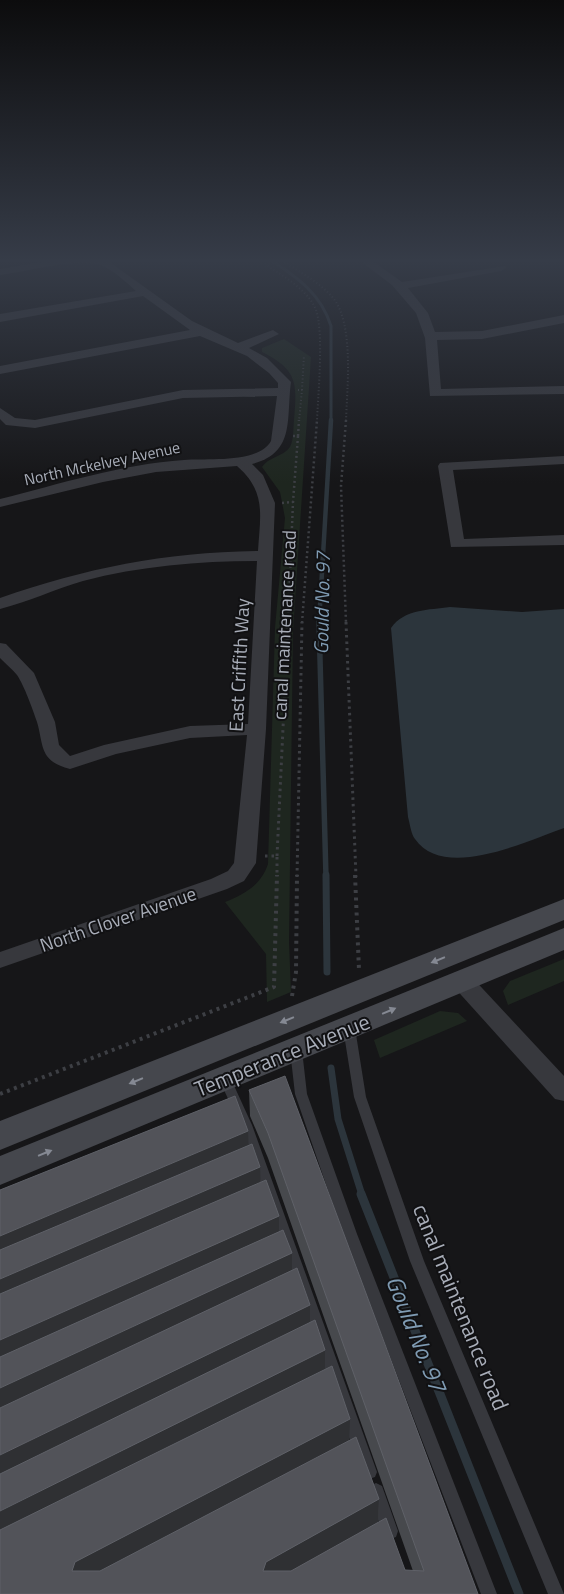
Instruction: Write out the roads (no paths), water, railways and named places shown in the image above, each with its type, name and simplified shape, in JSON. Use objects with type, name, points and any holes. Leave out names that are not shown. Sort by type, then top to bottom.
[{"type":"main road","name":"Temperance Avenue","points":[[0,1136],[564,909]]},
{"type":"main road","points":[[461,980],[466,964],[474,957],[564,920]]},
{"type":"main road","name":"Temperance Avenue","points":[[0,1171],[564,938]]},
{"type":"street","points":[[0,370],[188,334]]},
{"type":"street","points":[[0,412],[11,422],[35,424],[183,394],[283,392],[285,382],[272,366],[261,358],[207,334]]},
{"type":"street","points":[[238,348],[272,334]]},
{"type":"street","points":[[485,334],[431,336],[434,393],[564,390]]},
{"type":"street","name":"North Mckelvey Avenue","points":[[0,503],[154,468],[187,463],[241,462],[264,454],[275,445],[278,436],[283,392]]},
{"type":"street","points":[[564,460],[445,466],[457,544],[564,540]]},
{"type":"street","name":"East Criffith Way","points":[[236,876],[246,863],[257,729],[267,556],[268,503],[256,475],[241,462]]},
{"type":"street","points":[[0,604],[77,578],[122,568],[215,556],[267,556]]},
{"type":"street","points":[[0,648],[25,673],[46,722],[50,746],[62,760],[70,763],[111,749],[190,732],[257,729]]},
{"type":"street","name":"North Clover Avenue","points":[[0,960],[236,876]]},
{"type":"street","points":[[461,980],[564,1092]]},
{"type":"lane","name":"canal maintenance road","points":[[348,1028],[360,1097],[417,1261],[556,1594]]},
{"type":"lane","points":[[296,1050],[301,1094],[344,1215],[489,1594]]},
{"type":"lane","points":[[225,1079],[246,1125],[254,1161],[272,1194],[396,1548]]},
{"type":"lane","points":[[253,1203],[272,1194]]},
{"type":"lane","points":[[271,1253],[289,1244]]},
{"type":"lane","points":[[284,1291],[302,1282]]},
{"type":"lane","points":[[303,1342],[320,1334]]},
{"type":"lane","points":[[318,1388],[336,1379]]},
{"type":"lane","points":[[344,1457],[361,1448]]},
{"type":"lane","points":[[372,1538],[389,1529]]},
{"type":"waterway","name":"Gould No. 97","points":[[331,334],[331,420]]},
{"type":"waterway","name":"Gould No. 97","points":[[319,623],[331,420]]},
{"type":"waterway","name":"Gould No. 97","points":[[319,623],[326,877]]},
{"type":"waterway","name":"Gould No. 97","points":[[326,875],[327,972]]},
{"type":"waterway","name":"Gould No. 97","points":[[331,1068],[338,1119],[362,1195]]},
{"type":"waterway","name":"Gould No. 97","points":[[361,1194],[519,1594]]}]
